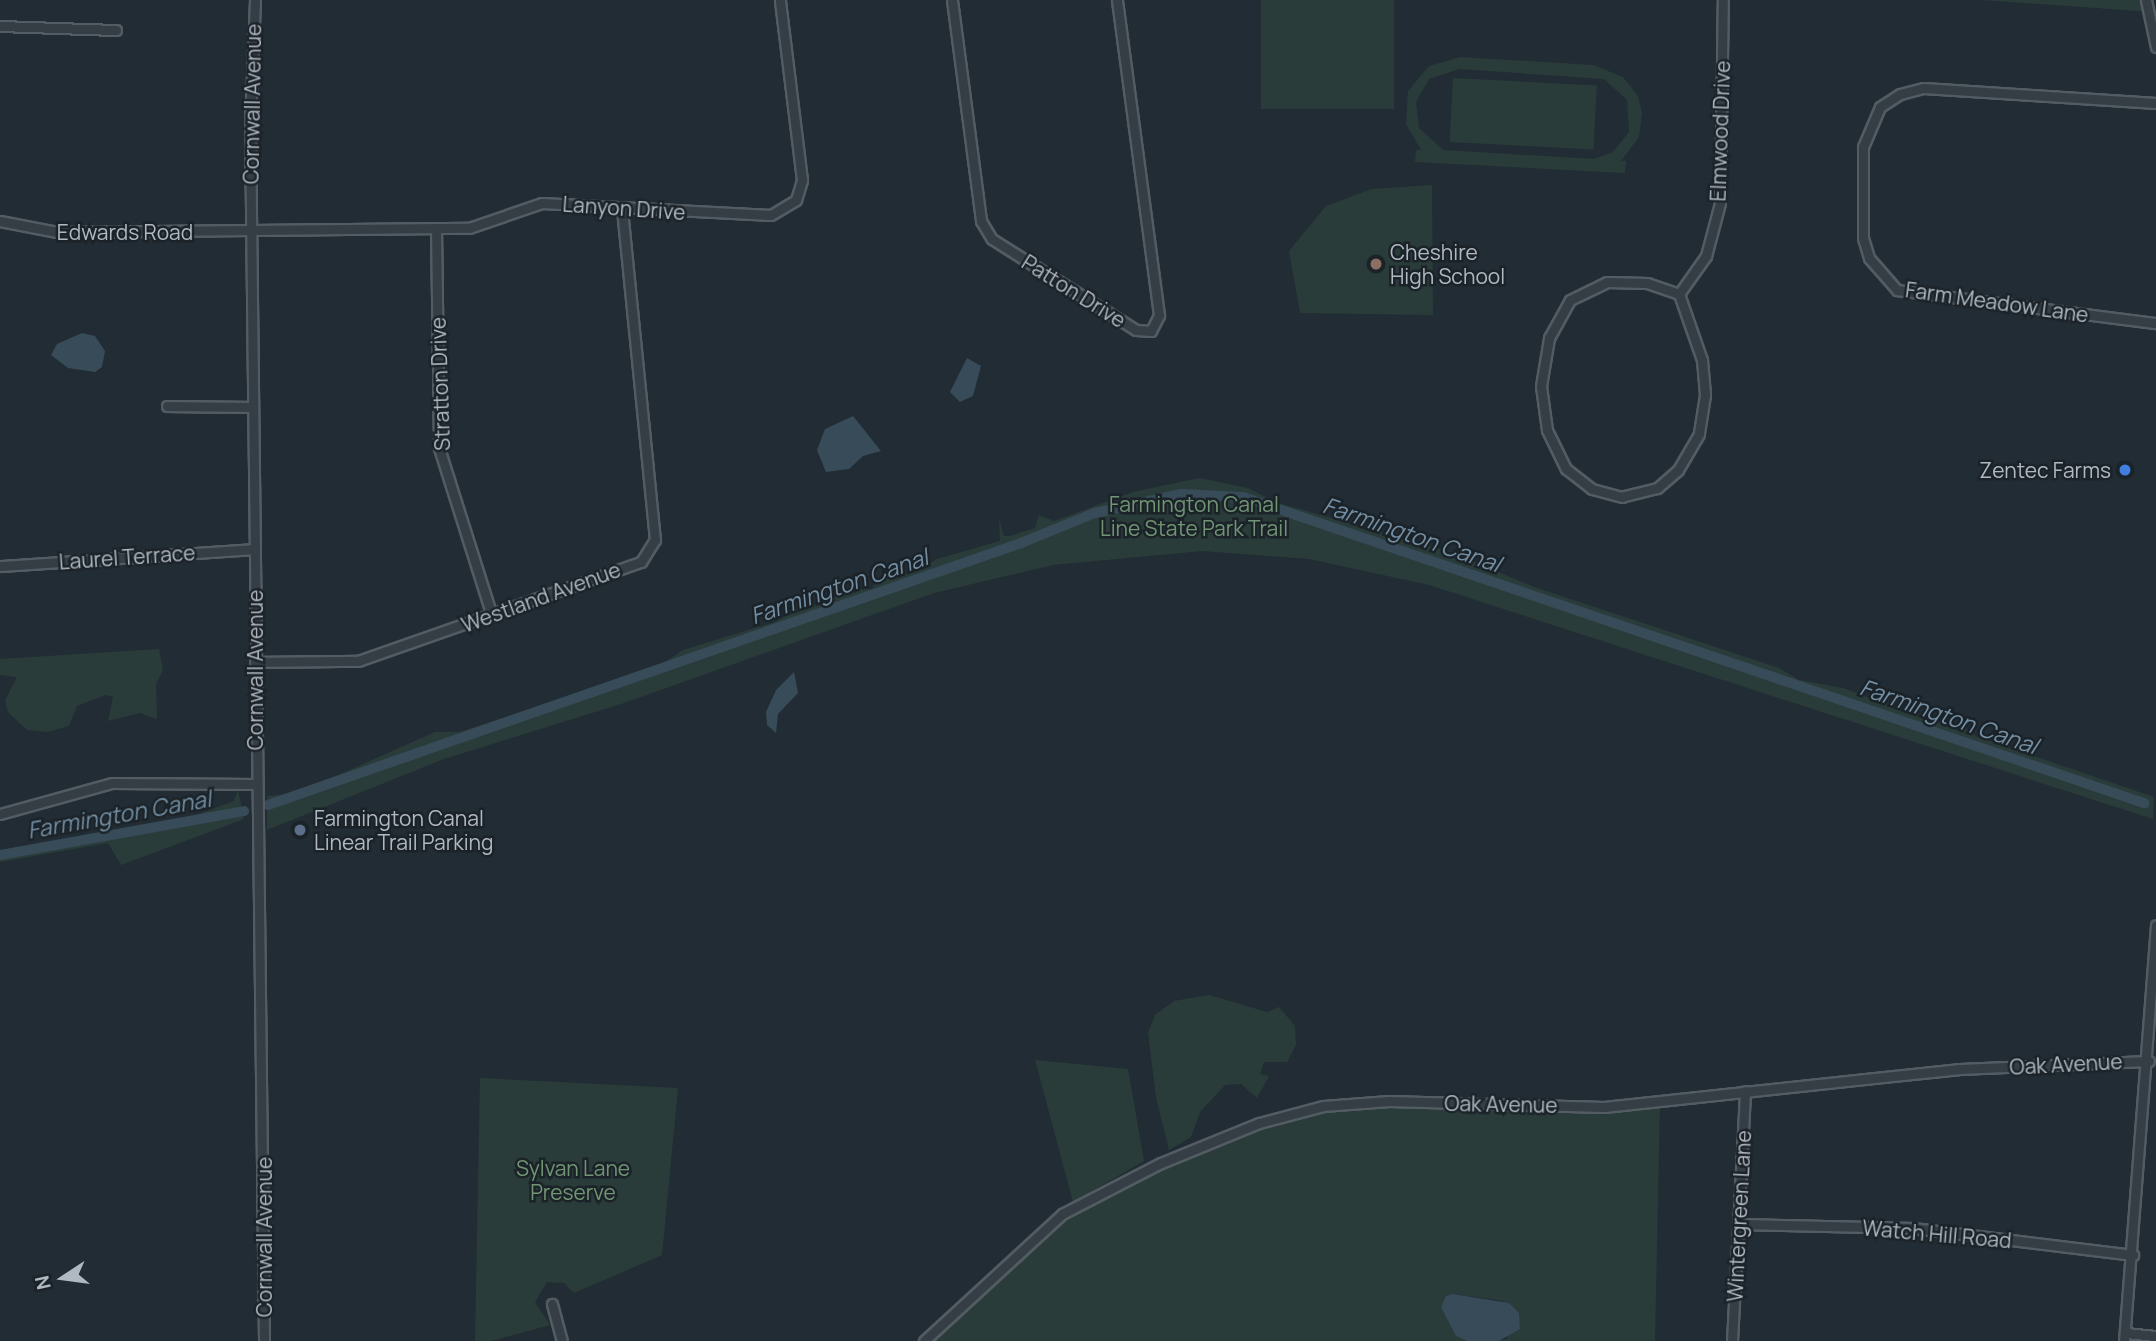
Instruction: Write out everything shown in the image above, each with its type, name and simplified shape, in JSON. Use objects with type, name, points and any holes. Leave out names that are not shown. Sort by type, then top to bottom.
[{"type":"street","name":"Cornwall Avenue","points":[[255,0],[250,70],[251,230],[255,784],[264,1341]]},
{"type":"street","name":"Lanyon Drive","points":[[251,230],[481,226],[542,203],[760,216],[779,212],[796,200],[801,163],[780,0]]},
{"type":"street","name":"Patton Drive","points":[[952,0],[981,221],[986,230],[992,239],[1136,330],[1151,331],[1159,315],[1117,0]]},
{"type":"street","name":"Elmwood Drive","points":[[1679,294],[1706,256],[1720,203],[1723,0]]},
{"type":"street","points":[[2146,0],[2156,47]]},
{"type":"street","points":[[0,26],[117,30]]},
{"type":"street","name":"Farm Meadow Lane","points":[[2156,103],[1923,88],[1900,94],[1880,107],[1863,147],[1863,238],[1869,258],[1897,290],[2156,323]]},
{"type":"street","name":"Westland Avenue","points":[[255,662],[358,661],[641,562],[656,540],[622,209]]},
{"type":"street","name":"Edwards Road","points":[[0,221],[57,232],[251,230]]},
{"type":"street","name":"Stratton Drive","points":[[436,228],[439,448],[449,491],[492,616]]},
{"type":"street","points":[[1607,282],[1647,283],[1679,294],[1702,360],[1705,395],[1699,434],[1678,470],[1657,488],[1622,496],[1592,489],[1566,469],[1546,430],[1541,387],[1549,338],[1570,300],[1607,282]]},
{"type":"street","points":[[167,406],[253,407]]},
{"type":"street","name":"Laurel Terrace","points":[[0,566],[254,549]]},
{"type":"street","points":[[0,814],[111,783],[255,784]]},
{"type":"street","points":[[2156,925],[2149,1060],[2125,1337],[2156,1336]]},
{"type":"street","name":"Oak Avenue","points":[[924,1341],[1062,1214],[1161,1163],[1259,1123],[1323,1106],[1389,1101],[1604,1107],[1958,1069],[2149,1060]]},
{"type":"street","name":"Wintergreen Lane","points":[[1732,1341],[1745,1091]]},
{"type":"street","name":"Watch Hill Road","points":[[1739,1224],[1913,1228],[2133,1255]]},
{"type":"street","points":[[552,1304],[562,1341]]},
{"type":"green space","points":[[1261,0],[1394,0],[1394,109],[1261,109]]},
{"type":"green space","points":[[1982,0],[2150,0],[2153,12]]},
{"type":"green space","points":[[1460,57],[1593,65],[1623,77],[1638,96],[1642,113],[1639,137],[1621,161],[1626,161],[1625,173],[1415,162],[1416,150],[1421,150],[1406,124],[1408,91],[1429,66]],"holes":[[[1459,69],[1604,79],[1627,100],[1629,132],[1613,152],[1594,159],[1443,150],[1419,128],[1416,102],[1429,79]]]},
{"type":"green space","points":[[1453,78],[1597,86],[1593,149],[1450,142]]},
{"type":"green space","points":[[1432,185],[1433,315],[1300,313],[1289,251],[1326,206],[1372,189]]},
{"type":"green space","name":"Farmington Canal Line State Park Trail","points":[[1199,478],[1248,488],[1275,502],[1451,552],[1534,587],[1779,668],[1799,680],[1843,688],[1935,723],[1960,723],[1975,736],[2154,797],[2153,819],[1429,585],[1309,559],[1202,551],[1053,565],[934,593],[621,704],[444,759],[267,830],[267,796],[298,793],[435,732],[460,732],[661,665],[683,650],[775,622],[790,613],[795,602],[809,607],[854,589],[872,589],[879,579],[916,572],[937,559],[1000,541],[999,519],[1004,536],[1010,536],[1035,528],[1039,515],[1054,521],[1133,492]]},
{"type":"green space","points":[[159,649],[163,670],[156,684],[157,719],[140,713],[108,721],[113,697],[106,695],[77,706],[69,726],[47,732],[27,730],[8,712],[5,701],[17,677],[0,675],[0,659]]},
{"type":"green space","points":[[238,790],[244,819],[121,865],[108,843],[0,862],[0,850],[196,815],[234,801]]},
{"type":"green space","points":[[1209,995],[1267,1012],[1279,1007],[1295,1026],[1296,1045],[1287,1062],[1264,1062],[1260,1074],[1269,1076],[1257,1098],[1241,1084],[1225,1085],[1200,1112],[1191,1137],[1169,1150],[1156,1097],[1148,1033],[1155,1015],[1174,1001]]},
{"type":"green space","points":[[1035,1060],[1128,1069],[1144,1161],[1073,1202]]},
{"type":"green space","name":"Sylvan Lane Preserve","points":[[480,1078],[678,1088],[662,1255],[574,1293],[564,1283],[547,1282],[535,1302],[550,1325],[491,1341],[475,1341]]},
{"type":"green space","points":[[1389,1101],[1604,1107],[1660,1101],[1655,1341],[1499,1341],[1507,1339],[1503,1301],[1453,1294],[1456,1336],[1467,1341],[924,1341],[1062,1214],[1161,1163],[1259,1123],[1323,1106]]},
{"type":"water","points":[[82,333],[95,336],[105,351],[102,367],[95,372],[68,368],[51,355],[57,344]]},
{"type":"water","points":[[967,358],[981,366],[973,396],[960,402],[950,392]]},
{"type":"water","points":[[853,416],[881,451],[863,456],[849,469],[826,472],[817,450],[825,429]]},
{"type":"water","points":[[794,672],[798,693],[778,714],[776,733],[767,725],[766,712],[776,690]]},
{"type":"water","points":[[1453,1294],[1509,1303],[1519,1313],[1520,1329],[1499,1341],[1467,1341],[1456,1336],[1441,1307],[1446,1296]]},
{"type":"waterway","name":"Farmington Canal","points":[[268,805],[1021,543],[1095,513],[1181,494],[1243,497],[2144,803]]},
{"type":"waterway","name":"Farmington Canal","points":[[0,855],[244,811]]},
{"type":"place","name":"Cheshire High School","points":[[1376,264]]},
{"type":"place","name":"Zentec Farms","points":[[2125,470]]},
{"type":"place","name":"Farmington Canal Linear Trail Parking","points":[[300,830]]}]
